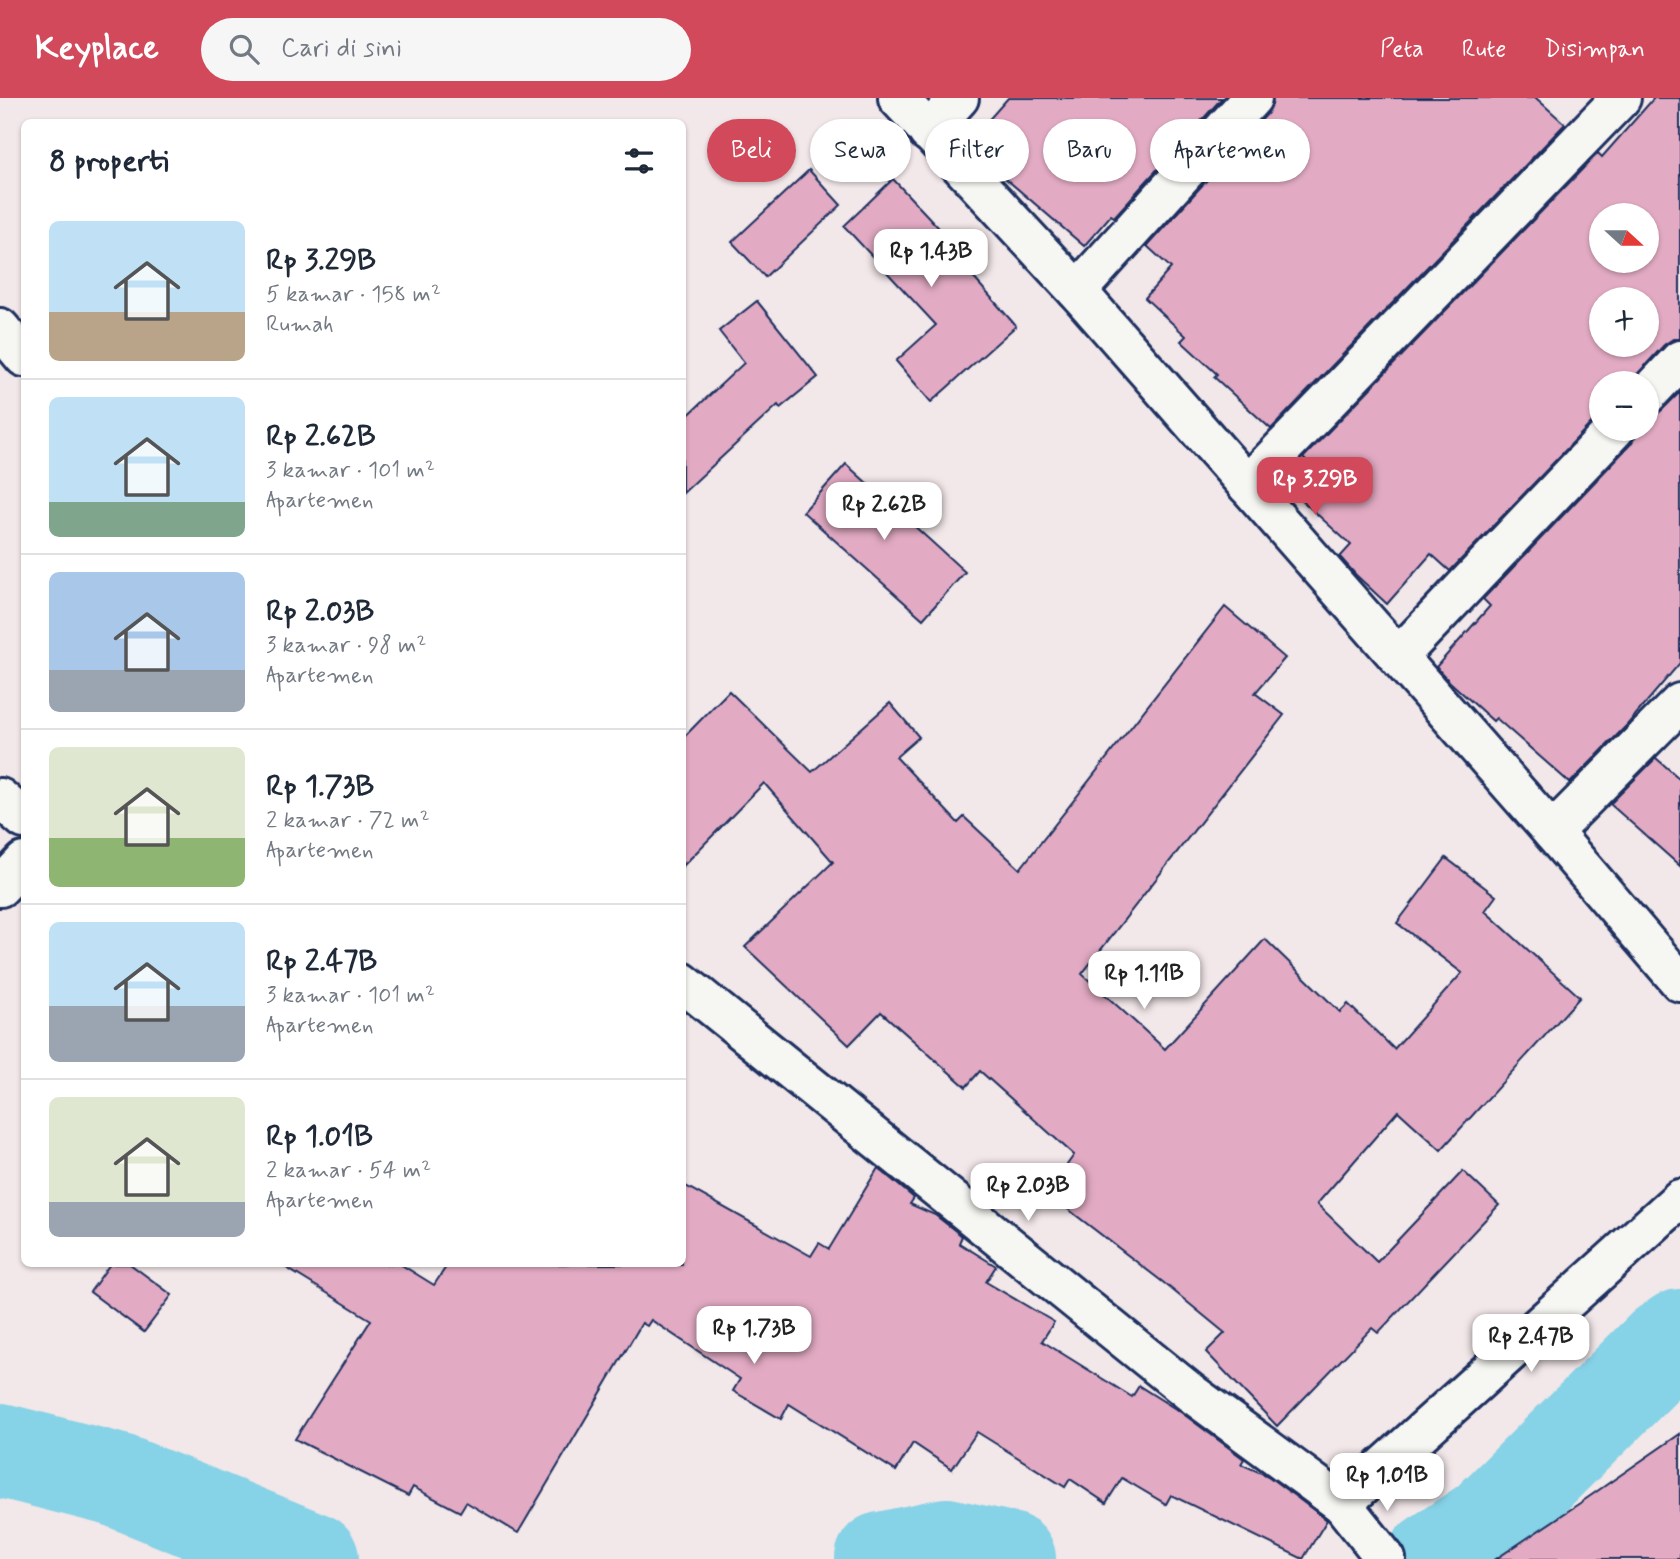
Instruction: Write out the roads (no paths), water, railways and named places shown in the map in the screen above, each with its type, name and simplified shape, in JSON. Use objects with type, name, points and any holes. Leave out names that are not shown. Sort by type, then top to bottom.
[{"type":"street","points":[[898,98],[925,128]]},
{"type":"street","points":[[940,119],[959,98]]},
{"type":"street","points":[[1077,291],[1252,98]]},
{"type":"street","points":[[1247,485],[1620,98]]},
{"type":"street","points":[[976,182],[1077,291],[1399,656],[1680,982]]},
{"type":"street","points":[[0,328],[21,353]]},
{"type":"street","points":[[1659,382],[1680,360]]},
{"type":"street","points":[[1399,656],[1604,441]]},
{"type":"street","points":[[1552,832],[1680,703]]},
{"type":"street","points":[[0,797],[21,817]]},
{"type":"street","points":[[0,887],[21,865]]},
{"type":"street","points":[[686,985],[1191,1393],[1342,1504],[1386,1559]]},
{"type":"street","points":[[1342,1504],[1680,1199]]},
{"type":"waterway","points":[[1433,1559],[1487,1523],[1664,1347],[1680,1336]]},
{"type":"waterway","points":[[0,1450],[117,1480],[312,1559]]},
{"type":"waterway","points":[[882,1559],[947,1545],[1009,1559]]}]
